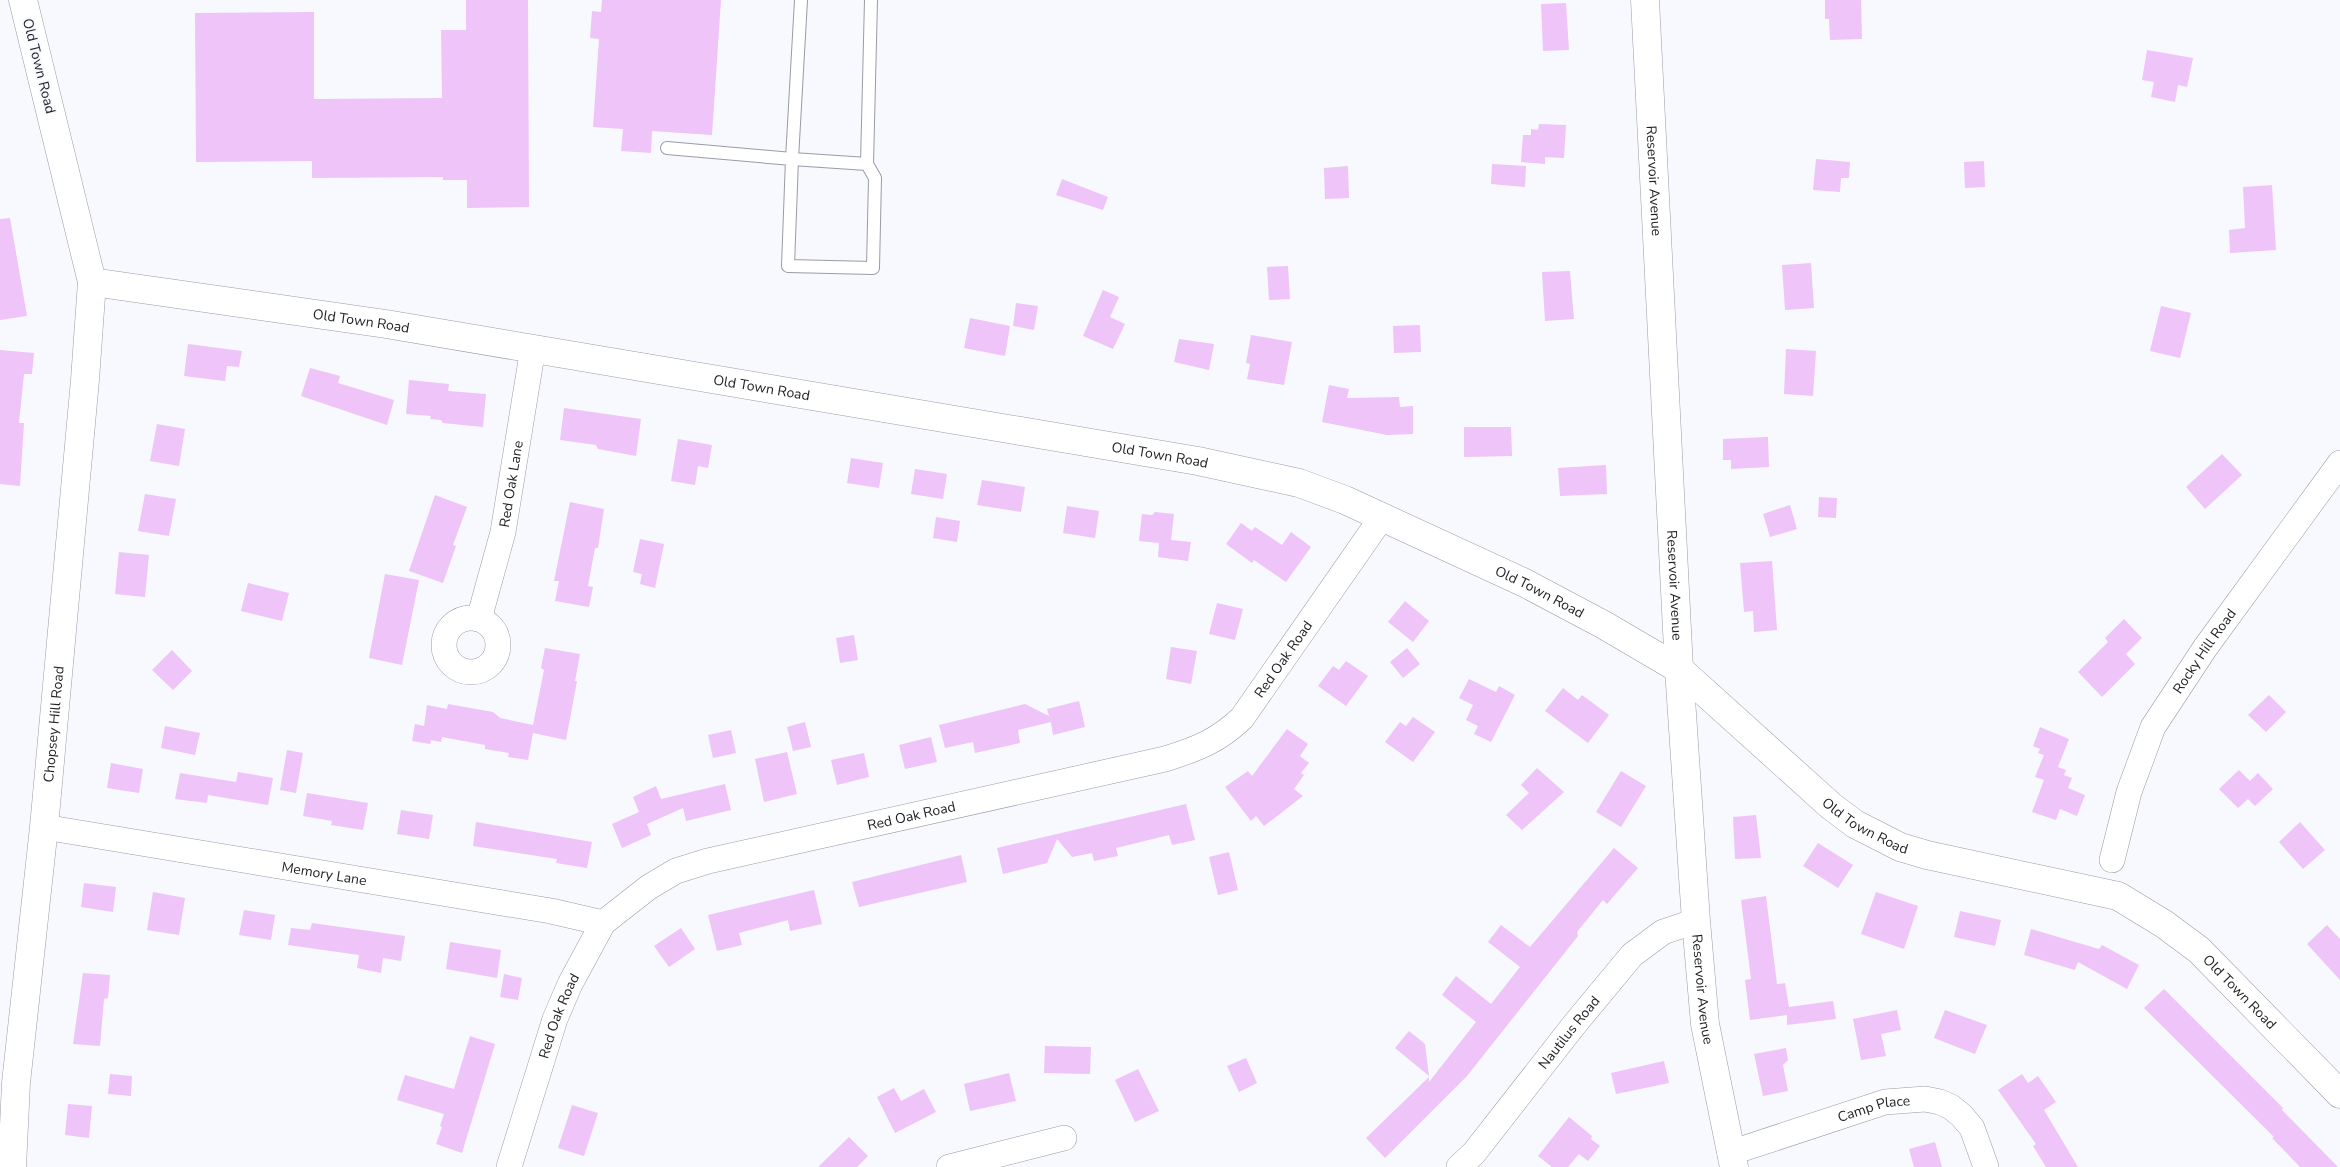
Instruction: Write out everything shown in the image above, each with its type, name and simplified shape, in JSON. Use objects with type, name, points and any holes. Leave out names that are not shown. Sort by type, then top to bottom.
[{"type":"main road","name":"Old Town Road","points":[[23,0],[92,282],[376,322],[1198,462],[1299,483],[1382,517],[1525,583],[1604,625],[1679,669],[1832,806],[1855,824],[1879,838],[1928,855],[2118,896],[2164,924],[2199,950],[2340,1094]]},
{"type":"main road","name":"Reservoir Avenue","points":[[1645,0],[1679,669],[1696,921],[1705,1024],[1732,1160]]},
{"type":"main road","name":"Chopsey Hill Road","points":[[12,1167],[16,1083],[44,827],[86,380],[92,282]]},
{"type":"street","name":"Red Oak Lane","points":[[479,618],[503,532],[532,348]]},
{"type":"street","name":"Rocky Hill Road","points":[[2112,860],[2129,792],[2153,727],[2211,640],[2340,463]]},
{"type":"street","name":"Red Oak Road","points":[[508,1167],[555,1019],[570,984],[603,923],[649,887],[676,871],[708,861],[1156,761],[1199,749],[1226,734],[1242,718],[1382,517]]},
{"type":"street","name":"Memory Lane","points":[[44,827],[551,911],[603,923]]},
{"type":"street","name":"Nautilus Road","points":[[1459,1167],[1474,1153],[1574,1025],[1632,955],[1663,932],[1696,921]]},
{"type":"street","name":"Camp Place","points":[[1732,1160],[1885,1102],[1925,1099],[1951,1107],[1962,1116],[1972,1128],[1986,1167]]},
{"type":"street","points":[[949,1167],[1064,1138]]},
{"type":"lane","points":[[801,0],[788,266],[872,268],[875,178],[867,164],[871,0]]},
{"type":"lane","points":[[667,148],[867,164]]},
{"type":"building","points":[[466,0],[528,0],[529,207],[467,208],[467,180],[443,180],[443,177],[312,178],[312,161],[196,162],[195,13],[314,12],[314,99],[442,98],[441,30],[466,30]]},
{"type":"building","points":[[602,0],[721,0],[712,135],[652,131],[651,153],[621,151],[623,129],[593,127],[599,39],[590,38],[592,11],[601,12]]},
{"type":"building","points":[[1825,0],[1861,0],[1862,39],[1830,40],[1829,19],[1825,19]]},
{"type":"building","points":[[1566,3],[1569,50],[1543,51],[1541,4]]},
{"type":"building","points":[[2147,50],[2193,58],[2187,87],[2178,85],[2175,102],[2151,97],[2154,82],[2142,80]]},
{"type":"building","points":[[1539,124],[1566,125],[1564,158],[1545,157],[1545,164],[1521,162],[1523,135],[1531,135],[1531,129],[1538,130]]},
{"type":"building","points":[[1816,159],[1850,162],[1849,178],[1841,178],[1840,192],[1813,190]]},
{"type":"building","points":[[1984,161],[1985,187],[1965,188],[1964,162]]},
{"type":"building","points":[[1492,164],[1526,166],[1525,187],[1491,184]]},
{"type":"building","points":[[1348,166],[1349,198],[1325,199],[1324,168]]},
{"type":"building","points":[[1062,179],[1108,197],[1103,210],[1056,195]]},
{"type":"building","points":[[2272,185],[2276,250],[2230,253],[2229,230],[2245,228],[2243,187]]},
{"type":"building","points":[[10,218],[27,316],[0,320],[0,219]]},
{"type":"building","points":[[1811,263],[1814,308],[1785,310],[1782,265]]},
{"type":"building","points":[[1288,266],[1290,299],[1269,300],[1267,267]]},
{"type":"building","points":[[1570,271],[1574,319],[1545,321],[1542,272]]},
{"type":"building","points":[[1103,290],[1119,297],[1110,317],[1125,324],[1113,349],[1083,336]]},
{"type":"building","points":[[1016,303],[1038,306],[1034,330],[1013,326]]},
{"type":"building","points":[[2161,306],[2191,313],[2180,358],[2150,351]]},
{"type":"building","points":[[970,318],[1010,326],[1005,356],[964,348]]},
{"type":"building","points":[[1420,325],[1421,352],[1394,353],[1393,326]]},
{"type":"building","points":[[1251,335],[1292,342],[1284,385],[1247,379],[1250,364],[1246,363]]},
{"type":"building","points":[[1179,339],[1214,344],[1209,370],[1174,362]]},
{"type":"building","points":[[188,344],[242,351],[239,367],[227,366],[225,381],[184,376]]},
{"type":"building","points":[[1786,349],[1816,351],[1813,396],[1784,394]]},
{"type":"building","points":[[0,350],[34,353],[32,374],[24,374],[19,423],[24,423],[20,486],[0,484]]},
{"type":"building","points":[[310,368],[340,376],[338,383],[394,400],[387,425],[301,396]]},
{"type":"building","points":[[409,380],[449,384],[448,391],[486,394],[483,427],[443,423],[441,420],[430,419],[431,416],[406,414]]},
{"type":"building","points":[[1329,385],[1349,389],[1347,398],[1399,397],[1400,407],[1413,406],[1413,434],[1387,435],[1322,422]]},
{"type":"building","points":[[564,408],[641,419],[636,456],[598,449],[596,445],[560,440]]},
{"type":"building","points":[[157,424],[185,429],[179,466],[150,461]]},
{"type":"building","points":[[1464,427],[1511,427],[1512,456],[1464,457]]},
{"type":"building","points":[[1768,437],[1769,467],[1731,469],[1731,460],[1723,460],[1723,439]]},
{"type":"building","points":[[678,439],[712,445],[708,468],[698,466],[695,485],[671,481]]},
{"type":"building","points":[[2222,454],[2242,475],[2205,509],[2186,487]]},
{"type":"building","points":[[851,458],[883,463],[879,488],[847,483]]},
{"type":"building","points":[[1606,465],[1607,494],[1560,496],[1558,468]]},
{"type":"building","points":[[915,469],[947,474],[943,499],[911,494]]},
{"type":"building","points":[[982,480],[1025,487],[1021,512],[977,505]]},
{"type":"building","points":[[145,494],[176,499],[169,536],[138,531]]},
{"type":"building","points":[[435,495],[467,507],[453,545],[456,546],[443,583],[409,571]]},
{"type":"building","points":[[1819,497],[1837,498],[1836,518],[1818,517]]},
{"type":"building","points":[[570,502],[604,509],[598,548],[595,548],[588,586],[593,587],[589,607],[555,601],[559,581],[554,581]]},
{"type":"building","points":[[1790,505],[1797,529],[1770,537],[1763,514]]},
{"type":"building","points":[[1067,506],[1099,511],[1095,538],[1063,533]]},
{"type":"building","points":[[1155,512],[1174,514],[1171,540],[1191,542],[1188,561],[1158,557],[1159,543],[1139,541],[1142,514],[1152,515]]},
{"type":"building","points":[[936,517],[960,521],[957,542],[933,538]]},
{"type":"building","points":[[1241,523],[1252,531],[1255,527],[1282,545],[1291,532],[1311,547],[1286,582],[1254,560],[1252,563],[1226,544]]},
{"type":"building","points":[[640,539],[664,544],[655,588],[640,584],[642,574],[633,572]]},
{"type":"building","points":[[119,552],[149,555],[145,597],[115,594]]},
{"type":"building","points":[[1772,561],[1777,630],[1754,632],[1753,611],[1744,612],[1740,563]]},
{"type":"building","points":[[385,574],[419,580],[402,665],[369,658]]},
{"type":"building","points":[[248,583],[289,593],[282,621],[241,611]]},
{"type":"building","points":[[1405,601],[1429,621],[1413,642],[1388,622]]},
{"type":"building","points":[[1217,603],[1243,609],[1235,640],[1209,634]]},
{"type":"building","points":[[2124,619],[2142,638],[2126,654],[2135,664],[2102,697],[2078,672],[2108,642],[2105,638]]},
{"type":"building","points":[[854,635],[858,660],[840,663],[836,638]]},
{"type":"building","points":[[1171,647],[1197,651],[1191,684],[1166,679]]},
{"type":"building","points":[[545,648],[580,654],[566,740],[533,733],[528,760],[508,757],[509,753],[485,749],[485,745],[442,737],[441,742],[431,740],[430,744],[412,741],[415,724],[424,726],[427,705],[447,709],[448,704],[493,712],[500,718],[533,725],[544,670],[541,668]]},
{"type":"building","points":[[1407,648],[1420,664],[1403,678],[1390,662]]},
{"type":"building","points":[[172,650],[192,671],[173,690],[152,670]]},
{"type":"building","points":[[1346,661],[1368,676],[1346,706],[1318,686],[1333,666],[1339,670]]},
{"type":"building","points":[[1469,679],[1496,692],[1499,686],[1515,695],[1491,742],[1474,734],[1478,726],[1466,720],[1473,705],[1459,698]]},
{"type":"building","points":[[1563,688],[1578,700],[1582,695],[1609,715],[1588,743],[1545,711]]},
{"type":"building","points":[[2269,695],[2286,712],[2266,732],[2248,715]]},
{"type":"building","points":[[1079,701],[1085,727],[1053,735],[1051,722],[1018,730],[1020,743],[975,753],[973,742],[945,748],[939,725],[1025,704],[1049,716],[1047,709]]},
{"type":"building","points":[[1413,717],[1435,732],[1413,762],[1385,742],[1400,722],[1406,726]]},
{"type":"building","points":[[805,722],[811,747],[793,751],[787,727]]},
{"type":"building","points":[[165,726],[200,733],[195,755],[161,748]]},
{"type":"building","points":[[2040,727],[2069,739],[2058,767],[2066,770],[2064,775],[2072,778],[2068,788],[2085,795],[2077,816],[2060,809],[2056,820],[2032,812],[2044,780],[2035,777],[2044,755],[2038,753],[2040,749],[2033,746]]},
{"type":"building","points":[[1287,729],[1308,744],[1300,756],[1309,763],[1301,773],[1304,775],[1294,789],[1303,796],[1264,826],[1256,816],[1251,821],[1225,787],[1248,771],[1252,776]]},
{"type":"building","points":[[731,730],[736,753],[713,758],[708,735]]},
{"type":"building","points":[[931,737],[937,762],[905,769],[899,745]]},
{"type":"building","points":[[287,750],[303,753],[296,793],[280,790]]},
{"type":"building","points":[[787,752],[797,794],[764,802],[755,759]]},
{"type":"building","points":[[864,753],[869,777],[837,785],[831,760]]},
{"type":"building","points":[[111,763],[143,769],[139,793],[107,788]]},
{"type":"building","points":[[1537,768],[1564,792],[1522,830],[1506,815],[1529,793],[1521,785]]},
{"type":"building","points":[[2239,770],[2250,781],[2258,773],[2273,789],[2255,806],[2248,799],[2238,808],[2219,789]]},
{"type":"building","points":[[1621,771],[1646,786],[1621,827],[1596,812]]},
{"type":"building","points":[[238,772],[273,778],[268,805],[208,795],[207,803],[175,799],[180,773],[236,782]]},
{"type":"building","points":[[725,784],[731,810],[686,821],[683,808],[647,824],[651,835],[622,848],[612,824],[639,812],[633,797],[656,786],[661,799]]},
{"type":"building","points":[[307,793],[368,803],[363,830],[331,825],[332,821],[303,816]]},
{"type":"building","points":[[1186,804],[1195,840],[1172,845],[1169,835],[1116,848],[1118,856],[1094,861],[1092,853],[1072,857],[1057,839],[1047,863],[1003,874],[997,848]]},
{"type":"building","points":[[401,810],[433,815],[429,839],[397,834]]},
{"type":"building","points":[[1756,815],[1761,858],[1735,859],[1733,817]]},
{"type":"building","points":[[476,822],[592,842],[587,868],[556,863],[557,859],[473,846]]},
{"type":"building","points":[[2300,822],[2325,850],[2303,869],[2279,842]]},
{"type":"building","points":[[1818,843],[1853,865],[1838,888],[1803,866]]},
{"type":"building","points":[[1614,848],[1638,868],[1607,904],[1603,900],[1577,932],[1578,936],[1467,1076],[1385,1158],[1366,1138],[1429,1077],[1429,1082],[1476,1022],[1442,995],[1456,976],[1491,1004],[1520,967],[1488,942],[1501,925],[1530,947]]},
{"type":"building","points":[[1229,852],[1238,890],[1218,895],[1209,857]]},
{"type":"building","points":[[961,855],[967,882],[859,907],[852,882]]},
{"type":"building","points":[[84,883],[116,887],[113,912],[81,907]]},
{"type":"building","points":[[814,890],[822,924],[790,931],[788,920],[739,933],[742,945],[717,951],[708,915]]},
{"type":"building","points":[[153,892],[185,898],[179,935],[147,930]]},
{"type":"building","points":[[1876,892],[1918,906],[1904,949],[1861,934]]},
{"type":"building","points":[[1766,896],[1777,984],[1785,983],[1789,1007],[1833,1001],[1836,1019],[1787,1025],[1787,1015],[1750,1020],[1745,980],[1751,979],[1741,900]]},
{"type":"building","points":[[244,910],[275,915],[271,940],[239,935]]},
{"type":"building","points":[[1960,911],[2001,920],[1995,946],[1954,937]]},
{"type":"building","points":[[312,923],[405,936],[401,961],[383,958],[381,973],[357,968],[359,955],[288,945],[291,928],[310,930]]},
{"type":"building","points":[[2327,925],[2340,939],[2340,980],[2307,944]]},
{"type":"building","points":[[681,928],[695,949],[669,967],[654,946]]},
{"type":"building","points":[[2031,929],[2099,949],[2102,945],[2139,965],[2127,989],[2078,962],[2075,970],[2024,955]]},
{"type":"building","points":[[450,942],[501,950],[497,978],[446,969]]},
{"type":"building","points":[[83,973],[110,975],[108,998],[104,999],[100,1046],[73,1044]]},
{"type":"building","points":[[504,974],[522,978],[518,1000],[500,997]]},
{"type":"building","points":[[2164,989],[2283,1108],[2282,1110],[2338,1167],[2300,1167],[2272,1138],[2274,1137],[2144,1008]]},
{"type":"building","points":[[1897,1010],[1901,1030],[1881,1034],[1886,1056],[1861,1060],[1853,1019]]},
{"type":"building","points":[[1945,1010],[1987,1025],[1975,1054],[1934,1038]]},
{"type":"building","points":[[1409,1031],[1425,1044],[1429,1076],[1395,1048]]},
{"type":"building","points":[[470,1036],[495,1044],[462,1153],[436,1144],[444,1114],[397,1100],[405,1075],[454,1089]]},
{"type":"building","points":[[1045,1046],[1091,1047],[1090,1074],[1044,1073]]},
{"type":"building","points":[[1786,1048],[1788,1060],[1783,1065],[1788,1091],[1763,1096],[1754,1054]]},
{"type":"building","points":[[1246,1058],[1257,1083],[1239,1092],[1227,1066]]},
{"type":"building","points":[[1664,1061],[1669,1083],[1616,1094],[1611,1073]]},
{"type":"building","points":[[1138,1069],[1159,1111],[1135,1122],[1115,1080]]},
{"type":"building","points":[[1009,1073],[1016,1101],[970,1111],[964,1084]]},
{"type":"building","points":[[110,1074],[132,1076],[131,1096],[108,1094]]},
{"type":"building","points":[[2022,1074],[2028,1083],[2038,1076],[2056,1102],[2044,1110],[2078,1167],[2046,1167],[2033,1146],[2036,1144],[1998,1090]]},
{"type":"building","points":[[894,1088],[901,1101],[924,1089],[936,1112],[895,1133],[877,1097]]},
{"type":"building","points":[[68,1104],[92,1106],[89,1138],[65,1135]]},
{"type":"building","points":[[572,1105],[598,1113],[584,1156],[558,1148]]},
{"type":"building","points":[[1569,1117],[1592,1136],[1591,1139],[1600,1146],[1588,1161],[1579,1154],[1568,1167],[1552,1167],[1538,1156]]},
{"type":"building","points":[[849,1137],[868,1156],[857,1167],[818,1167]]},
{"type":"building","points":[[1935,1142],[1942,1167],[1914,1167],[1909,1149]]}]
